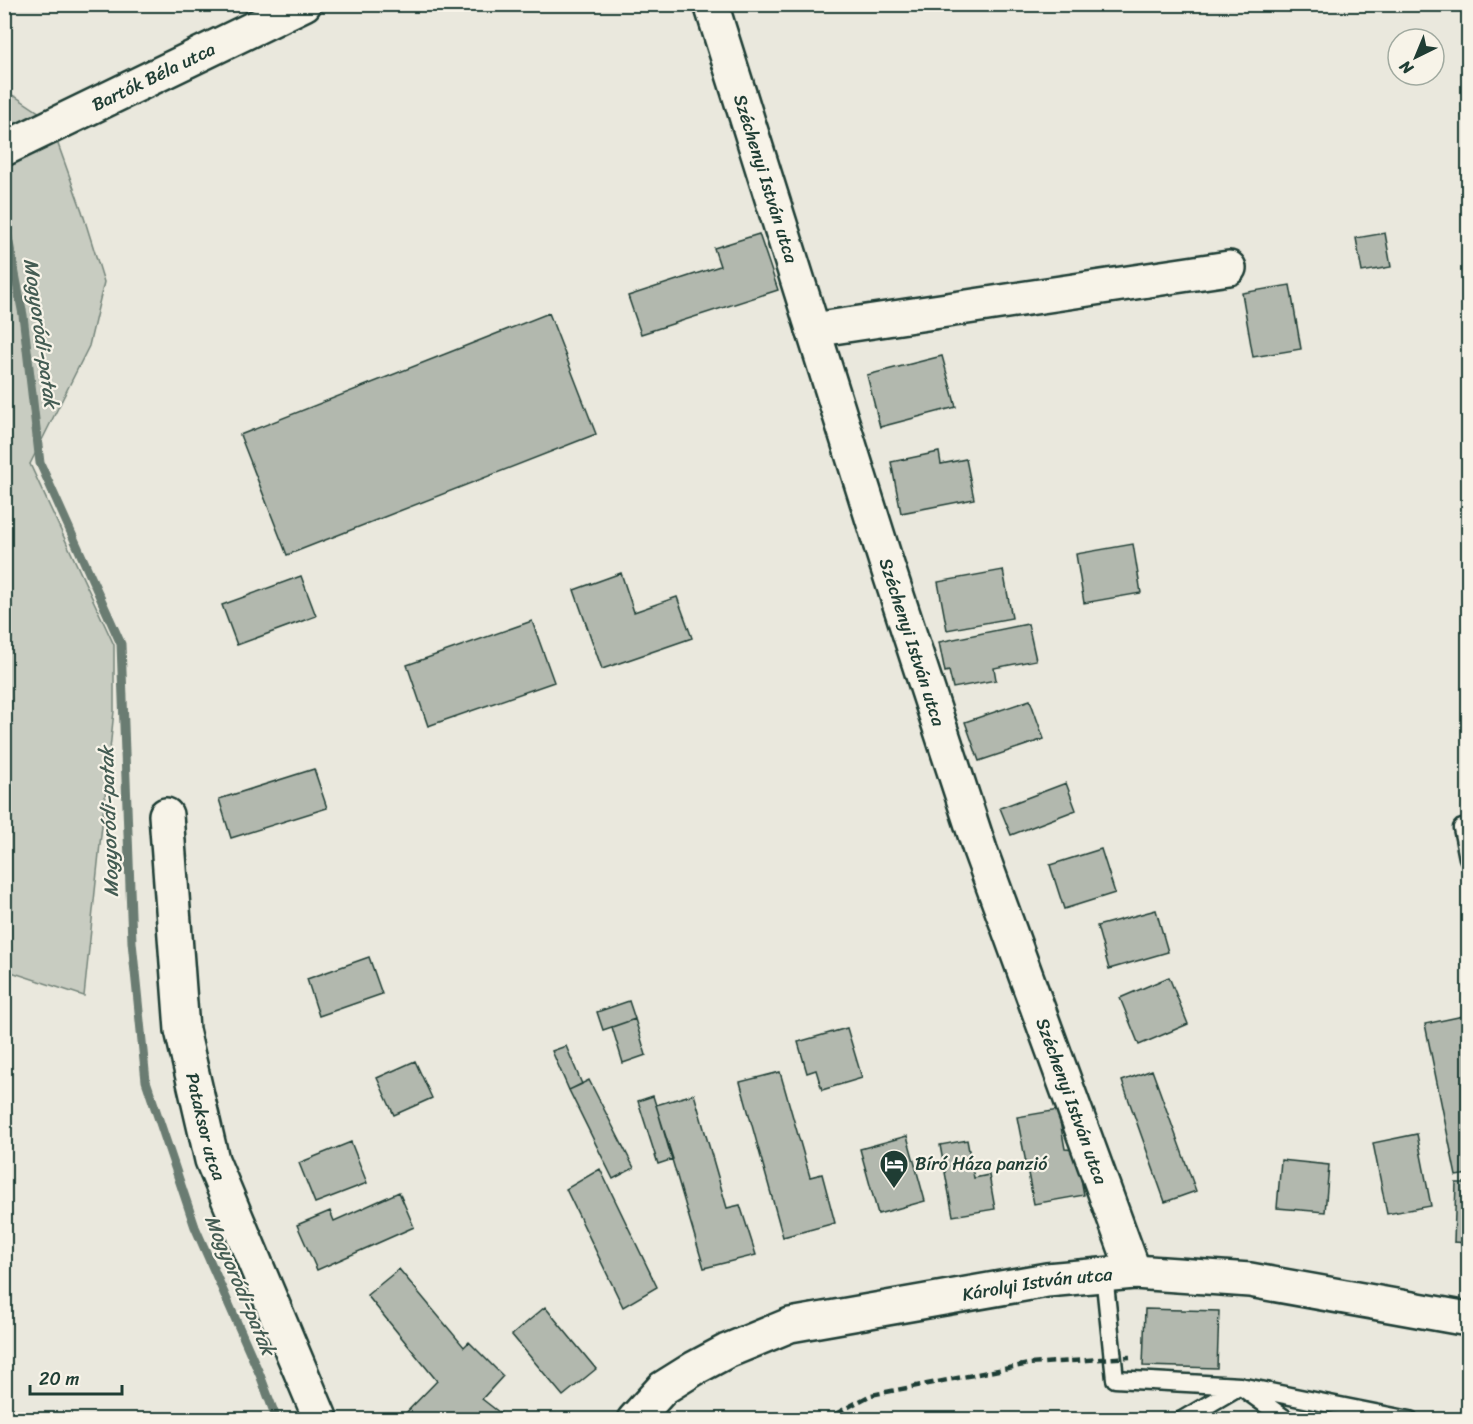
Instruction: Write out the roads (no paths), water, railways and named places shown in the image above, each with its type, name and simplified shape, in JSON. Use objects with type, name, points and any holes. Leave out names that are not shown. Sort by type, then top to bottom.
[{"type":"street","name":"Bartók Béla utca","points":[[4,148],[304,4]]},
{"type":"street","name":"Széchenyi István utca","points":[[711,4],[886,562],[1119,1273]]},
{"type":"street","points":[[813,330],[1229,268]]},
{"type":"street","name":"Pataksor utca","points":[[165,815],[182,1030],[212,1160],[321,1419]]},
{"type":"street","name":"Károlyi István utca","points":[[634,1419],[663,1388],[695,1368],[727,1351],[790,1325],[1047,1280],[1119,1273],[1250,1280],[1468,1319]]},
{"type":"lane","points":[[1462,828],[1468,858]]},
{"type":"lane","points":[[1119,1273],[1115,1379],[1240,1386],[1410,1419]]},
{"type":"lane","points":[[1182,1419],[1240,1386]]},
{"type":"lane","points":[[1240,1386],[1287,1419]]},
{"type":"waterway","name":"Mogyoródi-patak","points":[[4,217],[23,315],[40,463],[121,644],[132,942],[146,1081],[195,1227],[260,1375],[277,1420]]},
{"type":"railway","points":[[824,1420],[871,1395],[1029,1364],[1130,1357]]},
{"type":"place","name":"Bíró Háza panzió","points":[[894,1190]]}]
